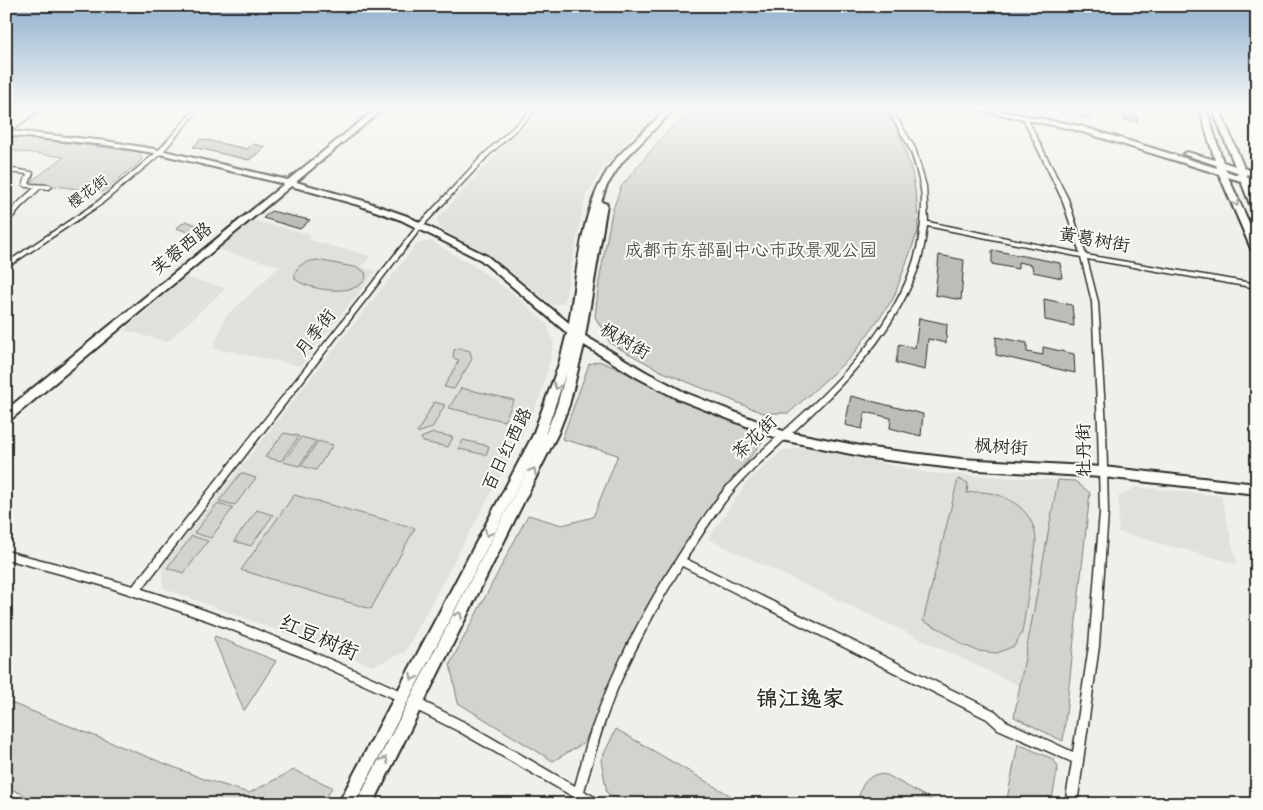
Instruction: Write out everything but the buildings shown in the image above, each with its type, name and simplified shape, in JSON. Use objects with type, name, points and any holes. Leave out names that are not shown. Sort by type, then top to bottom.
[{"type":"street","name":"枫树街","points":[[123,146],[160,152],[286,182],[362,203],[420,226],[484,258],[576,334],[682,396],[782,435],[871,453],[961,464],[1103,472],[1257,489]]},
{"type":"street","name":"樱花街","points":[[6,266],[96,205],[165,146]]},
{"type":"street","name":"芙蓉西路","points":[[6,417],[328,146]]},
{"type":"street","name":"芙蓉西路","points":[[6,408],[332,146]]},
{"type":"street","name":"月季街","points":[[135,591],[420,226],[496,146]]},
{"type":"street","name":"百日红西路","points":[[346,804],[539,435],[576,334],[590,223],[602,187],[619,161],[634,146]]},
{"type":"street","name":"百日红西路","points":[[364,804],[550,438],[563,405],[598,224],[609,188],[626,163],[643,146]]},
{"type":"street","name":"茶花街","points":[[574,804],[597,728],[642,627],[715,508],[737,480],[782,435],[826,396],[887,325],[911,280],[927,224],[926,198],[915,157],[909,146]]},
{"type":"street","name":"牡丹街","points":[[1040,146],[1065,198],[1084,256],[1095,302],[1103,472],[1104,512],[1094,646],[1071,804]]},
{"type":"street","points":[[1133,146],[1257,183]]},
{"type":"street","points":[[1158,146],[1257,175]]},
{"type":"street","points":[[1214,146],[1223,174],[1257,251]]},
{"type":"street","points":[[1230,146],[1257,212]]},
{"type":"street","points":[[6,170],[30,173],[25,184],[49,187]]},
{"type":"street","points":[[6,222],[18,207],[40,186]]},
{"type":"street","name":"黄葛树街","points":[[927,224],[1084,256],[1257,286]]},
{"type":"street","name":"红豆树街","points":[[6,555],[135,591],[307,654],[403,697],[462,727],[596,804]]},
{"type":"street","points":[[681,561],[992,715],[1002,725],[1077,759]]},
{"type":"shaded area","points":[[503,146],[624,146],[602,169],[585,198],[564,303],[553,305],[494,259],[440,228],[437,219]]},
{"type":"shaded area","points":[[252,220],[313,235],[308,240],[371,256],[361,267],[376,271],[300,366],[213,348],[226,316],[280,266],[218,250]]},
{"type":"shaded area","points":[[431,241],[477,268],[511,292],[547,324],[554,344],[541,394],[518,443],[405,652],[373,666],[163,588],[162,567],[417,244]]},
{"type":"shaded area","points":[[185,277],[226,288],[167,342],[124,330]]},
{"type":"shaded area","points":[[805,447],[929,473],[1058,480],[1020,686],[708,539],[747,482],[782,451]]},
{"type":"shaded area","points":[[1136,487],[1221,496],[1237,564],[1118,532],[1119,496]]},
{"type":"green space","points":[[6,146],[89,146],[140,152],[142,160],[103,192],[29,183],[64,157],[6,150]]},
{"type":"green space","name":"成都市东部副中心市政景观公园","points":[[655,146],[903,146],[912,172],[917,203],[918,231],[893,299],[852,356],[789,413],[763,413],[663,372],[611,344],[595,317],[599,282],[612,212],[621,187]]},
{"type":"green space","points":[[186,221],[212,231],[204,237],[176,228]]},
{"type":"green space","points":[[317,260],[359,268],[365,272],[366,278],[361,284],[343,290],[320,289],[295,279],[296,271],[301,265]]},
{"type":"green space","points":[[459,348],[470,351],[472,359],[454,389],[444,387],[459,360],[453,358],[454,350]]},
{"type":"green space","points":[[599,361],[757,429],[762,442],[707,512],[646,607],[584,743],[553,761],[458,703],[450,664],[528,515],[562,525],[593,517],[618,455],[562,439],[589,364]]},
{"type":"green space","points":[[461,388],[514,400],[504,421],[449,408]]},
{"type":"green space","points":[[434,402],[445,405],[432,428],[417,433]]},
{"type":"green space","points":[[284,433],[299,436],[281,461],[265,457]]},
{"type":"green space","points":[[433,433],[453,437],[448,447],[423,442],[421,438]]},
{"type":"green space","points":[[301,437],[316,441],[299,466],[283,462]]},
{"type":"green space","points":[[463,440],[489,446],[486,455],[459,449]]},
{"type":"green space","points":[[318,441],[333,445],[316,470],[301,466]]},
{"type":"green space","points":[[241,473],[256,478],[235,505],[219,501]]},
{"type":"green space","points":[[958,479],[968,483],[967,493],[991,493],[1014,502],[1030,519],[1035,530],[1036,543],[1022,633],[1014,646],[997,653],[978,651],[961,644],[944,631],[923,621]]},
{"type":"green space","points":[[1058,480],[1075,481],[1090,493],[1063,741],[1014,717]]},
{"type":"green space","points":[[294,495],[415,528],[371,609],[241,570]]},
{"type":"green space","points":[[217,504],[233,508],[211,538],[194,533]]},
{"type":"green space","points":[[257,510],[273,515],[251,546],[234,541]]},
{"type":"green space","points":[[192,536],[208,541],[184,573],[167,568]]},
{"type":"green space","points":[[215,636],[276,661],[244,711],[214,639]]},
{"type":"green space","points":[[6,701],[204,779],[249,793],[294,770],[332,787],[323,804],[46,804],[6,787]]},
{"type":"green space","points":[[616,729],[745,804],[625,804],[607,793],[601,760]]},
{"type":"green space","points":[[1018,744],[1053,759],[1058,767],[1051,804],[1006,804]]},
{"type":"green space","points":[[878,774],[887,775],[939,804],[857,804],[865,782]]},
{"type":"district","name":"锦江逸家","points":[[800,701]]}]
